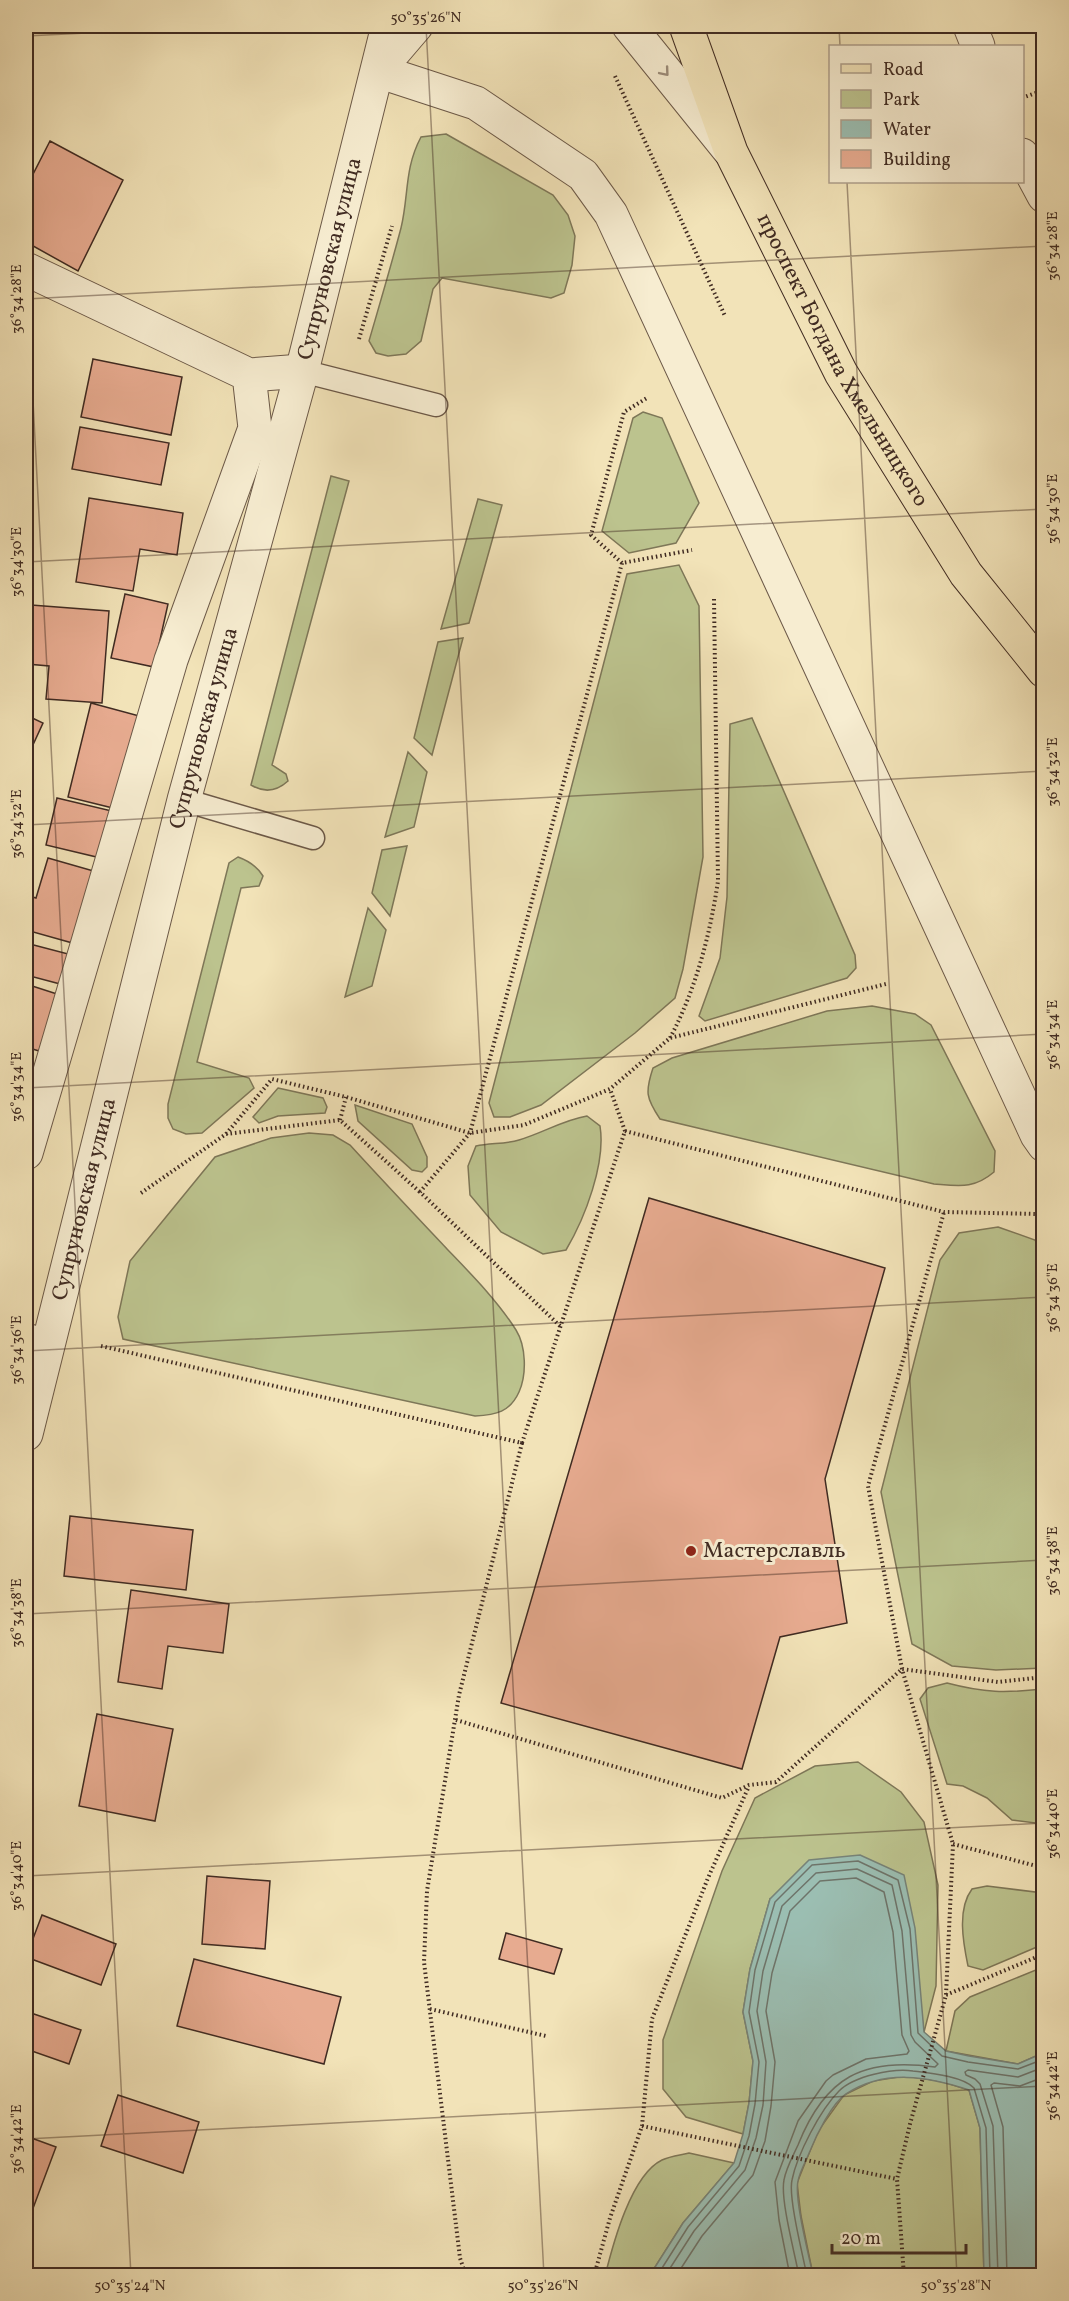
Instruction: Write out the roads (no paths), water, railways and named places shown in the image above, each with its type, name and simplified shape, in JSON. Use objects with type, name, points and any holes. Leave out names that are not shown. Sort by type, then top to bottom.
[{"type":"main road","name":"проспект Богдана Хмельницкого","points":[[686,26],[731,152],[841,373],[966,574],[1044,671]]},
{"type":"street","name":"Супруновская улица","points":[[26,1434],[36,1343],[302,371],[388,26]]},
{"type":"street","points":[[416,26],[378,71],[476,103],[583,175],[612,214],[1037,1136],[1044,1144]]},
{"type":"street","points":[[629,26],[731,152]]},
{"type":"street","points":[[970,26],[978,45]]},
{"type":"street","points":[[1024,157],[1044,196]]},
{"type":"street","points":[[26,269],[249,375],[302,371]]},
{"type":"street","points":[[26,1153],[171,660],[255,428],[249,375]]},
{"type":"lane","points":[[302,371],[436,405]]},
{"type":"lane","points":[[184,800],[313,838]]},
{"type":"water","points":[[860,1855],[904,1875],[915,1928],[924,2032],[946,2051],[969,2056],[1018,2064],[1043,2053],[1043,2275],[984,2275],[980,2128],[969,2090],[938,2081],[906,2077],[875,2081],[846,2094],[830,2112],[816,2137],[800,2174],[797,2189],[813,2275],[650,2275],[683,2223],[734,2163],[749,2103],[753,2061],[743,2012],[750,1969],[770,1899],[809,1860]]},
{"type":"place","name":"Мастерславль","points":[[691,1551]]}]
